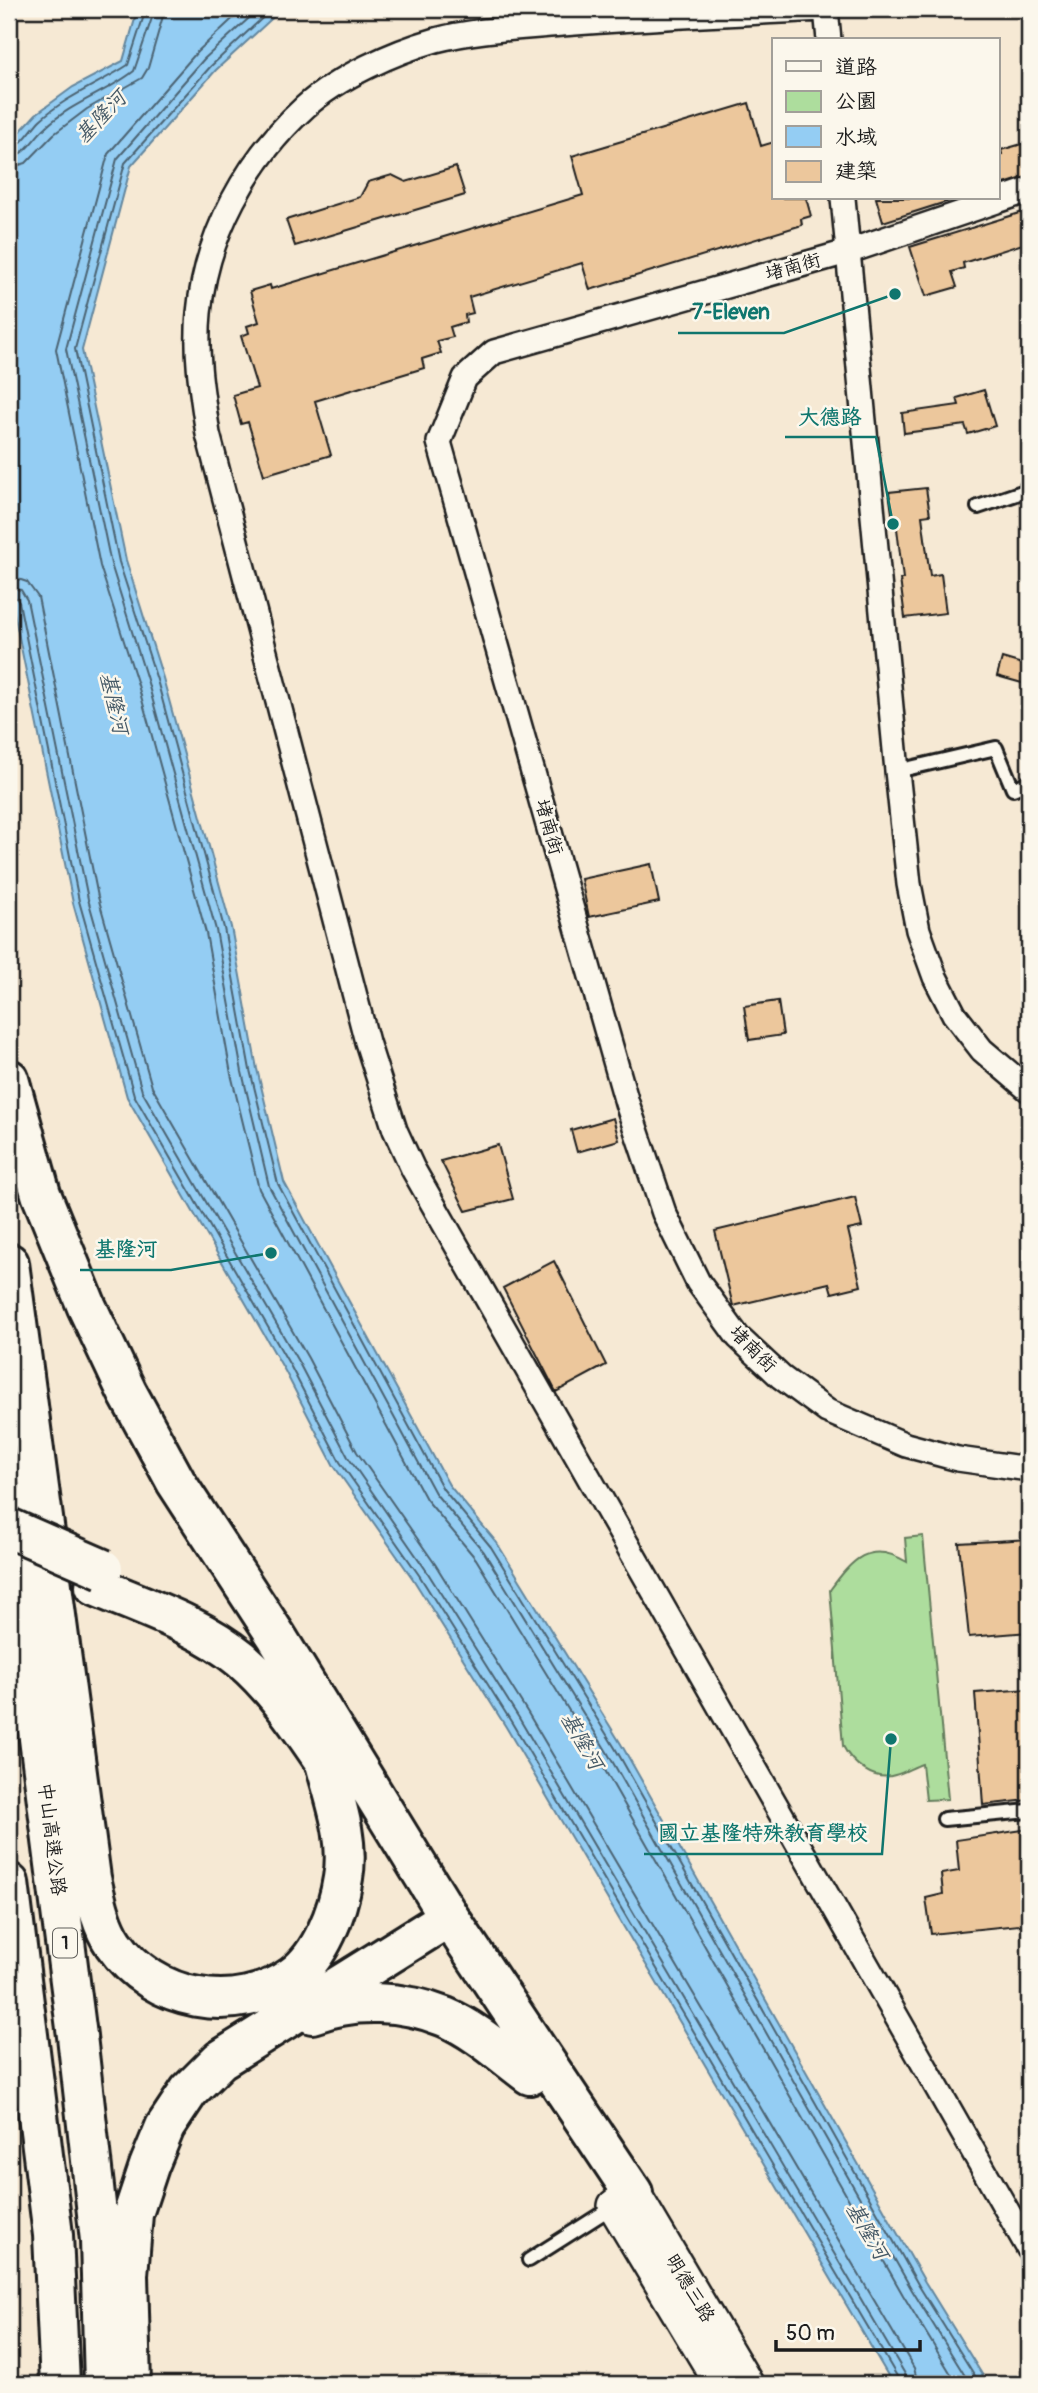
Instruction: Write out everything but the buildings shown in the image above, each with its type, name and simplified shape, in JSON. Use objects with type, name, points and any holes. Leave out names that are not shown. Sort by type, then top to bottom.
[{"type":"highway","points":[[9,1079],[41,1194],[86,1307],[127,1392],[176,1482],[277,1637],[336,1758],[344,1877],[332,1918],[314,1953],[294,1975],[273,1986],[240,1997],[209,1998],[179,1994],[148,1979],[127,1961],[113,1942],[99,1912],[91,1878],[9,1263]]},
{"type":"highway","name":"中山高速公路","points":[[9,1504],[77,2036],[100,2240],[104,2384]]},
{"type":"highway","points":[[9,1528],[99,1577]]},
{"type":"highway","points":[[9,1548],[186,1603],[252,1644],[282,1671],[530,2075],[624,2199]]},
{"type":"highway","points":[[9,1883],[53,2235],[60,2384]]},
{"type":"highway","points":[[131,2384],[128,2275],[133,2214],[165,2127],[189,2091],[220,2060],[438,1924]]},
{"type":"highway","points":[[438,1924],[624,2199]]},
{"type":"highway","points":[[271,2029],[328,2008],[365,2002],[404,2006],[444,2017],[474,2034],[530,2075]]},
{"type":"street","points":[[829,38],[826,9],[487,30],[438,39],[397,52],[365,68],[306,106],[255,164],[235,195],[206,271],[199,313],[197,353],[208,434],[367,1042],[395,1130],[420,1180],[1029,2249]]},
{"type":"street","points":[[1000,200],[1029,190]]},
{"type":"street","name":"堵南街","points":[[842,200],[897,771],[909,884],[916,919],[935,977],[954,1014],[982,1050],[1029,1090]]},
{"type":"street","points":[[847,252],[1000,200]]},
{"type":"street","name":"堵南街","points":[[847,252],[494,352],[465,378],[439,442],[627,1103],[664,1213],[698,1282],[738,1338],[781,1377],[827,1410],[906,1445],[958,1459],[1029,1469]]},
{"type":"street","name":"明德三路","points":[[624,2199],[722,2384]]},
{"type":"street","name":"明德三路","points":[[624,2199],[746,2384]]},
{"type":"lane","points":[[978,507],[1024,491],[1029,482]]},
{"type":"lane","points":[[897,771],[996,748],[1013,789],[1029,782]]},
{"type":"lane","points":[[944,1819],[1029,1811]]},
{"type":"lane","points":[[529,2260],[624,2199]]},
{"type":"green space","points":[[923,1536],[948,1799],[926,1800],[922,1764],[898,1774],[879,1776],[858,1765],[843,1746],[830,1590],[862,1556],[882,1552],[907,1562],[905,1538]]},
{"type":"water","name":"基隆河","points":[[159,9],[282,9],[216,70],[131,166],[82,350],[126,560],[163,678],[231,927],[257,1069],[284,1182],[449,1485],[497,1543],[621,1744],[925,2282],[988,2384],[893,2384],[506,1727],[413,1579],[334,1466],[285,1371],[127,1097],[73,903],[9,588],[9,144],[36,114],[73,87],[123,61],[137,12]]},
{"type":"place","name":"7-Eleven","points":[[895,294]]},
{"type":"place","name":"大德路","points":[[893,524]]},
{"type":"place","name":"基隆河","points":[[271,1253]]},
{"type":"place","name":"國立基隆特殊教育學校","points":[[891,1739]]}]
